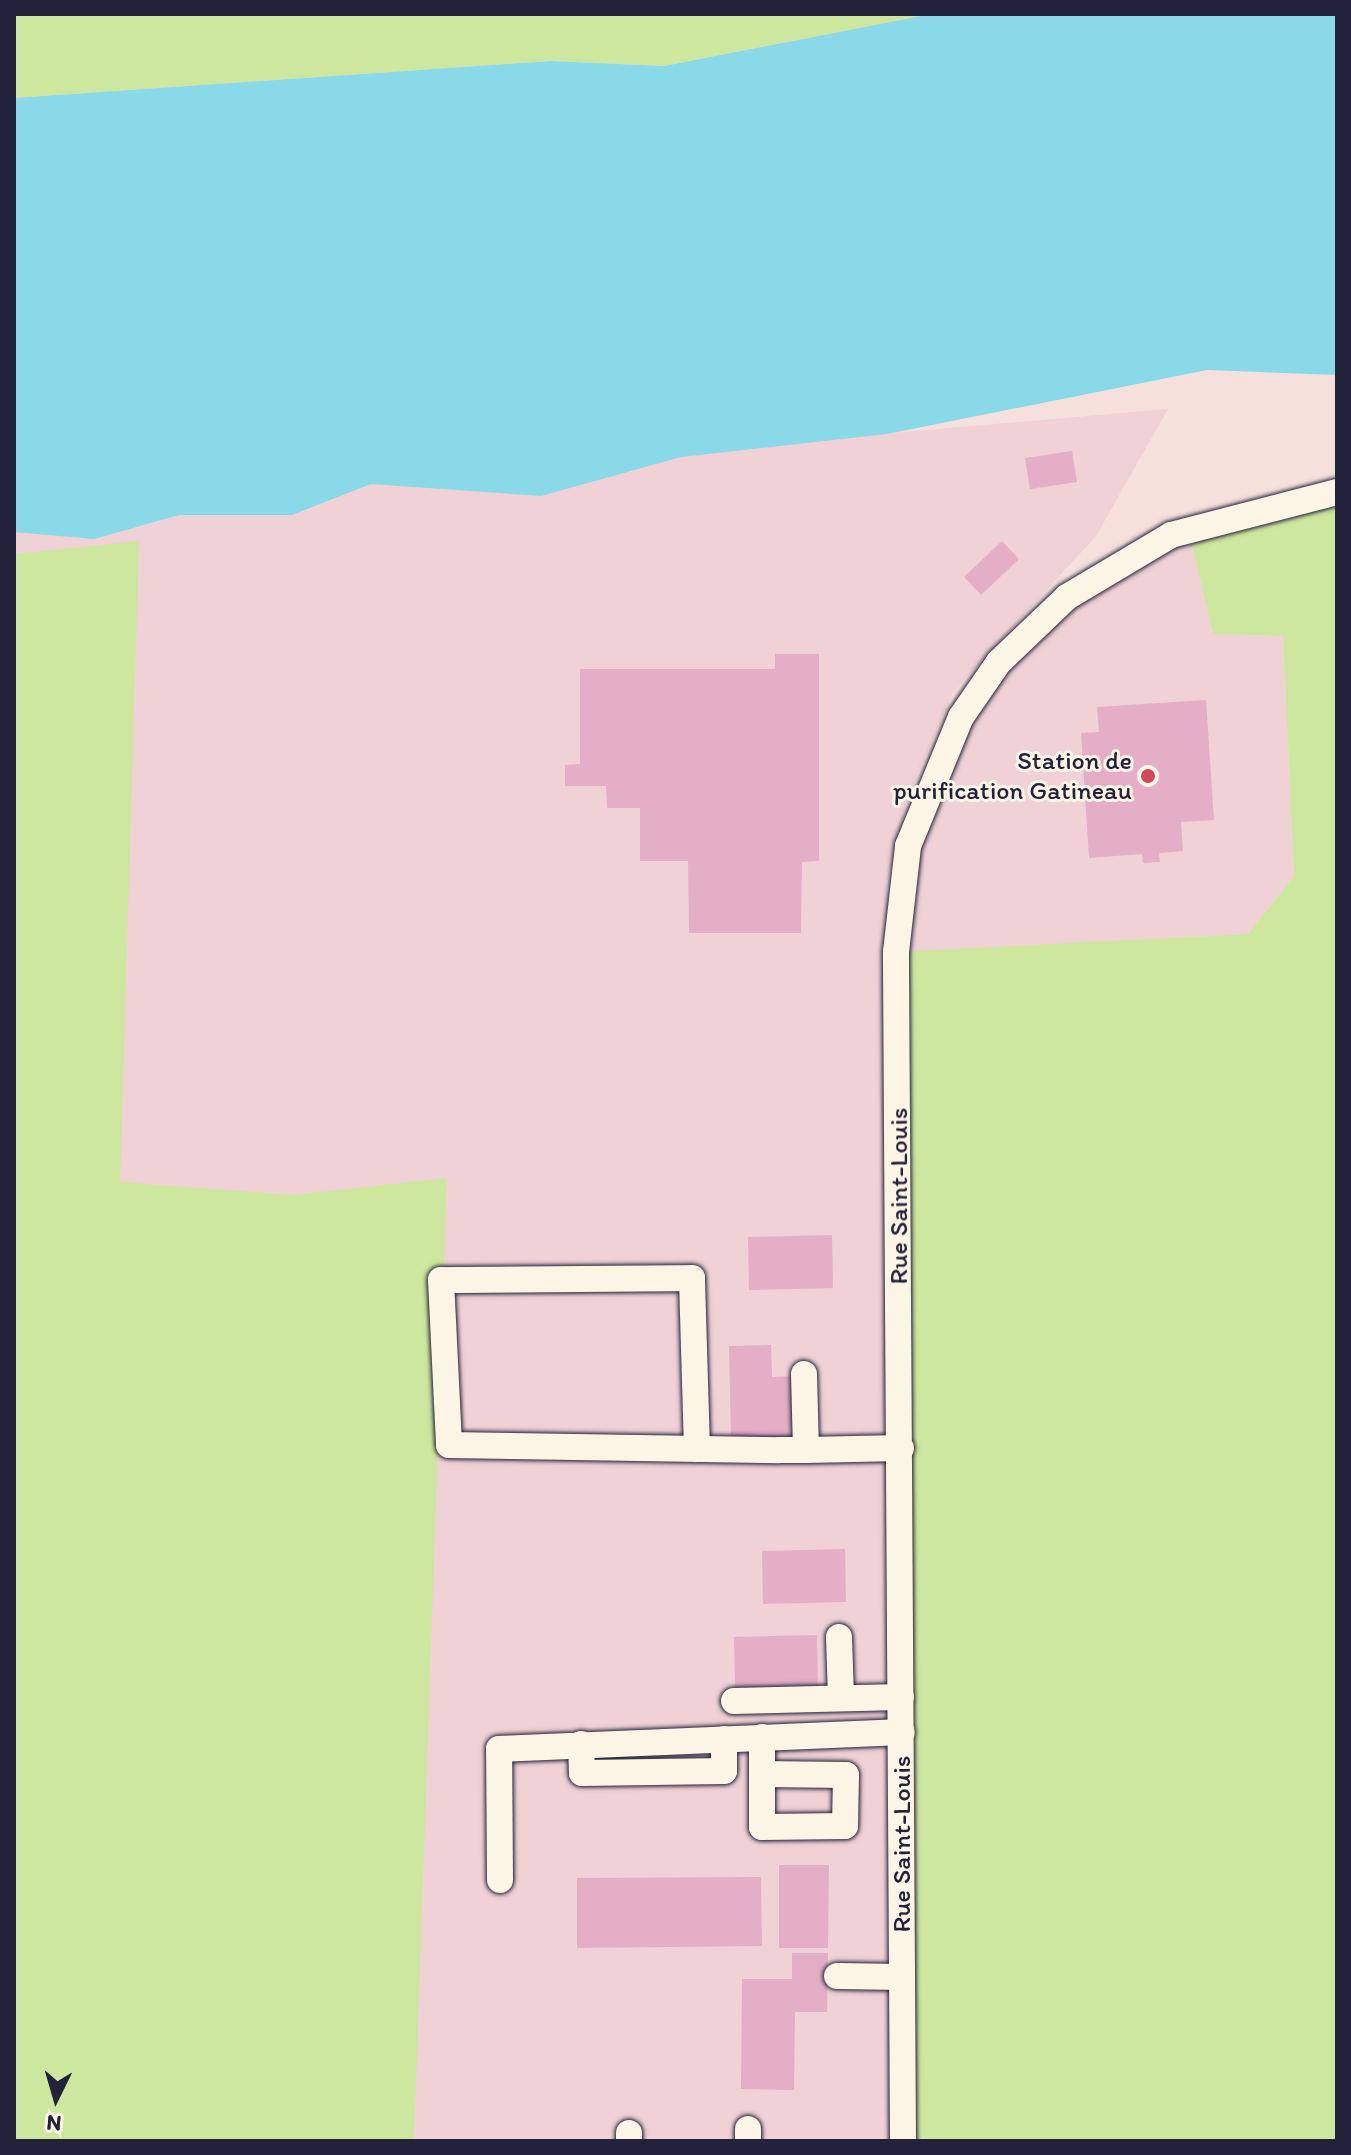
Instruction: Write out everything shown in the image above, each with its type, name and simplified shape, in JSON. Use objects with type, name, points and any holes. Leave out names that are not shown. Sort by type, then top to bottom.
[{"type":"street","name":"Rue Saint-Louis","points":[[903,2141],[899,904],[908,846],[944,748],[1019,641],[1114,564],[1188,529],[1337,492]]},
{"type":"street","points":[[697,1449],[692,1278],[441,1280],[449,1445],[697,1449],[806,1450],[901,1448]]},
{"type":"street","points":[[804,1374],[806,1450]]},
{"type":"street","points":[[839,1637],[841,1698]]},
{"type":"street","points":[[734,1701],[901,1697]]},
{"type":"street","points":[[500,1880],[499,1749],[902,1732]]},
{"type":"street","points":[[762,1737],[762,1774]]},
{"type":"street","points":[[837,1976],[902,1977]]},
{"type":"shaded area","points":[[1168,409],[1096,536],[953,692],[908,797],[886,886],[896,947],[918,811],[1019,641],[1188,529],[1213,634],[1283,636],[1294,876],[1248,934],[897,953],[903,2141],[14,2141],[14,509]]},
{"type":"green space","points":[[14,14],[931,14],[664,66],[551,61],[14,98]]},
{"type":"green space","points":[[1337,492],[1337,2141],[903,2141],[896,952],[1248,934],[1294,876],[1283,636],[1213,634],[1188,529]]},
{"type":"green space","points":[[139,541],[120,1182],[293,1195],[447,1178],[414,2141],[14,2141],[14,554]]},
{"type":"water","points":[[931,14],[1337,14],[1337,375],[1207,370],[887,434],[681,457],[541,496],[371,484],[292,515],[179,515],[94,539],[14,532],[14,98],[551,61],[664,66]]},
{"type":"building","points":[[1072,451],[1077,482],[1030,489],[1025,458]]},
{"type":"building","points":[[1002,541],[1019,559],[981,595],[964,577]]},
{"type":"building","points":[[775,654],[819,654],[819,861],[802,862],[801,933],[689,933],[688,861],[640,861],[640,808],[607,808],[606,786],[565,786],[565,765],[580,764],[580,669],[775,669]]},
{"type":"building","name":"Station de purification Gatineau","points":[[1206,700],[1214,820],[1181,822],[1183,851],[1159,853],[1160,862],[1143,863],[1142,854],[1089,858],[1081,733],[1099,732],[1097,707]]},
{"type":"building","points":[[832,1235],[833,1288],[749,1290],[748,1237]]},
{"type":"building","points":[[771,1345],[772,1377],[797,1376],[799,1439],[731,1440],[729,1346]]},
{"type":"building","points":[[845,1549],[846,1602],[763,1604],[762,1551]]},
{"type":"building","points":[[817,1635],[818,1688],[735,1690],[734,1637]]},
{"type":"building","points":[[779,1865],[829,1865],[828,1948],[779,1948]]},
{"type":"building","points":[[761,1877],[762,1946],[577,1948],[577,1878]]},
{"type":"building","points":[[792,1953],[828,1953],[827,2012],[795,2012],[794,2090],[741,2089],[742,1979],[792,1979]]},
{"type":"place","name":"Station de purification Gatineau","points":[[1148,776]]}]
